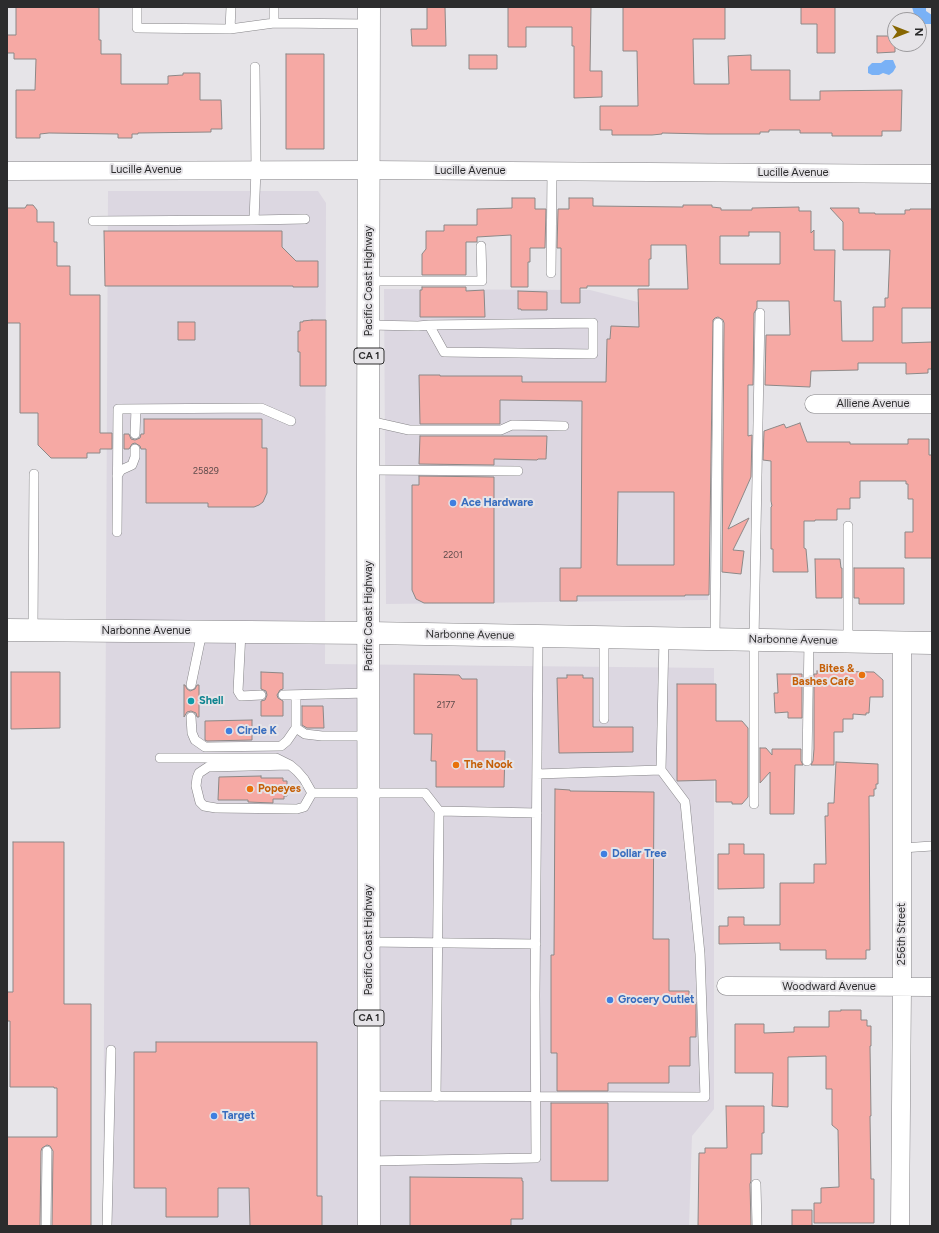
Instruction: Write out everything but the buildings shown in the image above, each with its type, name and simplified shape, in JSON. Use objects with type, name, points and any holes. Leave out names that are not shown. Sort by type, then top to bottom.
[{"type":"main road","name":"Pacific Coast Highway","points":[[369,15],[369,1226]]},
{"type":"main road","name":"Narbonne Avenue","points":[[7,630],[369,633],[932,643]]},
{"type":"street","name":"Lucille Avenue","points":[[7,171],[368,170],[932,174]]},
{"type":"street","name":"Alliene Avenue","points":[[814,404],[932,404]]},
{"type":"street","name":"256th Street","points":[[900,1226],[902,642]]},
{"type":"street","name":"Woodward Avenue","points":[[726,986],[932,988]]},
{"type":"lane","points":[[137,7],[137,28],[230,29],[369,15]]},
{"type":"lane","points":[[230,29],[231,7]]},
{"type":"lane","points":[[274,7],[274,24]]},
{"type":"lane","points":[[254,220],[256,170],[255,67]]},
{"type":"lane","points":[[551,273],[552,171]]},
{"type":"lane","points":[[93,221],[305,219]]},
{"type":"lane","points":[[369,281],[482,281],[481,246]]},
{"type":"lane","points":[[754,804],[754,640],[760,313]]},
{"type":"lane","points":[[369,325],[429,326],[593,323],[593,354],[444,352],[429,326]]},
{"type":"lane","points":[[715,639],[718,323]]},
{"type":"lane","points":[[117,532],[118,409],[261,408],[291,421]]},
{"type":"lane","points":[[135,434],[136,409]]},
{"type":"lane","points":[[369,421],[409,430],[501,430],[512,425],[564,426]]},
{"type":"lane","points":[[117,476],[121,470],[132,465],[135,457],[135,449]]},
{"type":"lane","points":[[368,470],[518,471]]},
{"type":"lane","points":[[33,630],[34,474]]},
{"type":"lane","points":[[848,526],[848,641]]},
{"type":"lane","points":[[191,685],[202,632]]},
{"type":"lane","points":[[241,632],[238,691],[242,696],[261,695]]},
{"type":"lane","points":[[369,1161],[536,1158],[535,1097],[538,636]]},
{"type":"lane","points":[[604,637],[604,720]]},
{"type":"lane","points":[[369,1096],[705,1097],[700,954],[685,802],[661,770],[664,638]]},
{"type":"lane","points":[[807,761],[809,641]]},
{"type":"lane","points":[[283,695],[369,693]]},
{"type":"lane","points":[[191,717],[192,733],[195,740],[205,747],[281,746],[287,741],[296,728],[296,695]]},
{"type":"lane","points":[[296,728],[306,734],[322,736],[369,736]]},
{"type":"lane","points":[[160,758],[276,758],[298,771],[312,793]]},
{"type":"lane","points":[[290,765],[208,766],[199,774],[197,778],[196,786],[200,802],[204,806],[216,808],[297,809],[304,807],[312,793]]},
{"type":"lane","points":[[537,774],[661,770]]},
{"type":"lane","points":[[312,793],[425,793],[439,811],[436,1096]]},
{"type":"lane","points":[[439,811],[537,813]]},
{"type":"lane","points":[[902,848],[932,846]]},
{"type":"lane","points":[[369,942],[536,944]]},
{"type":"lane","points":[[106,1226],[111,1050]]},
{"type":"lane","points":[[46,1226],[47,1151]]},
{"type":"lane","points":[[756,1184],[757,1226]]},
{"type":"shaded area","points":[[108,191],[318,191],[326,203],[325,664],[714,668],[714,1109],[692,1136],[689,1226],[103,1226]]},
{"type":"shaded area","points":[[384,289],[590,290],[709,320],[708,600],[386,604]]},
{"type":"water","points":[[912,7],[926,7],[926,11],[932,15],[931,24],[927,24],[927,12],[913,12]]},
{"type":"water","points":[[885,60],[893,60],[896,67],[893,72],[889,75],[883,73],[879,75],[872,75],[868,73],[868,67],[872,63],[881,63]]},
{"type":"place","name":"Ace Hardware","points":[[453,503]]},
{"type":"place","name":"Bites & Bashes Cafe","points":[[862,675]]},
{"type":"place","name":"Shell","points":[[191,701]]},
{"type":"place","name":"Circle K","points":[[229,731]]},
{"type":"place","name":"The Nook","points":[[456,765]]},
{"type":"place","name":"Popeyes","points":[[250,789]]},
{"type":"place","name":"Dollar Tree","points":[[604,854]]},
{"type":"place","name":"Grocery Outlet","points":[[610,1000]]},
{"type":"place","name":"Target","points":[[214,1116]]}]
